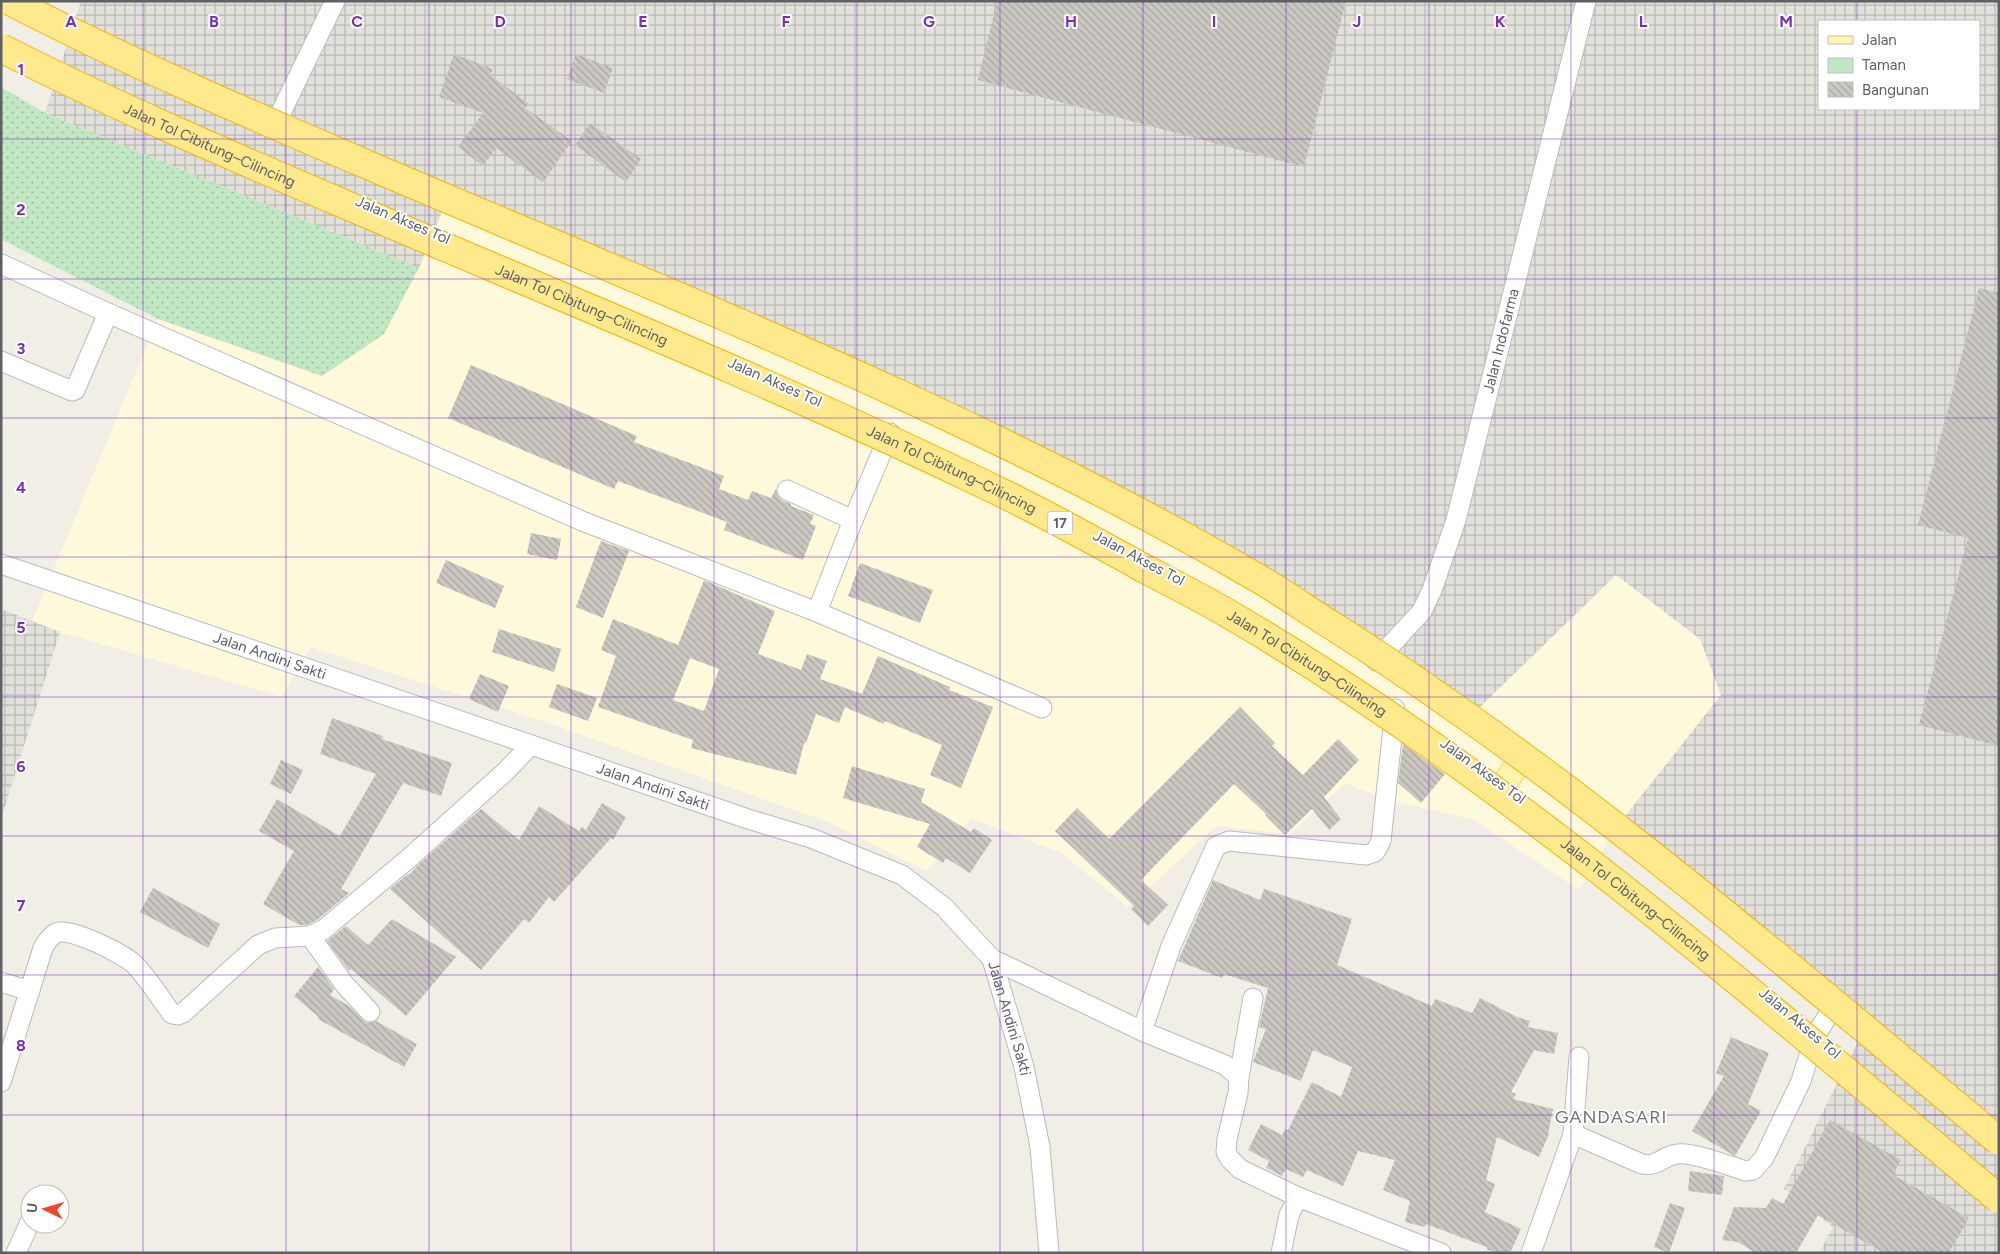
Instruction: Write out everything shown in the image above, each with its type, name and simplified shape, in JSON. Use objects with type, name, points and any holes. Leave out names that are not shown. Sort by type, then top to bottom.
[{"type":"highway","points":[[10,1],[83,39],[240,110],[831,363],[988,435],[1123,505],[1262,581],[1397,667],[1529,760],[1686,881],[1999,1141]]},
{"type":"highway","name":"Jalan Tol Cibitung–Cilincing","points":[[1,48],[63,80],[222,152],[803,401],[960,472],[1102,545],[1239,620],[1372,704],[1503,797],[1657,917],[1999,1199]]},
{"type":"main road","name":"Jalan Akses Tol","points":[[16,1],[81,43],[996,449],[1123,514],[1218,566],[1376,661],[1518,764],[1735,936],[1999,1154]]},
{"type":"main road","name":"Jalan Akses Tol","points":[[1,48],[691,345],[890,433],[1115,544],[1244,613],[1395,708],[1504,785],[1573,837],[1999,1186]]},
{"type":"main road","points":[[1504,785],[1518,764]]},
{"type":"street","points":[[273,129],[335,1]]},
{"type":"street","name":"Jalan Indofarma","points":[[1376,661],[1422,611],[1432,590],[1456,520],[1586,1]]},
{"type":"street","points":[[1,264],[108,313],[582,521],[817,612],[1042,708]]},
{"type":"street","points":[[1,361],[72,391],[75,390],[108,313]]},
{"type":"street","points":[[817,612],[890,433]]},
{"type":"street","points":[[787,490],[853,520]]},
{"type":"street","name":"Jalan Andini Sakti","points":[[1,564],[522,754],[811,838],[902,875],[944,907],[992,959],[1024,1066],[1032,1102],[1040,1147],[1049,1253]]},
{"type":"street","points":[[1142,1031],[1171,946],[1216,846],[1229,842],[1366,855],[1375,852],[1381,841],[1395,708]]},
{"type":"street","points":[[1,1082],[43,948],[48,939],[56,932],[78,935],[123,955],[135,964],[172,1014],[178,1015],[258,945],[275,938],[310,936],[323,930],[408,859],[522,754]]},
{"type":"street","points":[[310,936],[346,985],[370,1012]]},
{"type":"street","points":[[992,959],[1142,1031],[1225,1065],[1239,1078]]},
{"type":"street","points":[[1,982],[30,991]]},
{"type":"street","points":[[1253,998],[1238,1093],[1227,1139],[1226,1152],[1230,1159],[1240,1169],[1298,1197],[1441,1253]]},
{"type":"street","points":[[1572,1134],[1642,1164],[1656,1164],[1678,1154],[1690,1154],[1746,1171],[1754,1170],[1764,1158],[1801,1081],[1815,1036],[1829,1014]]},
{"type":"street","points":[[1531,1253],[1572,1134],[1579,1057]]},
{"type":"street","points":[[1281,1253],[1289,1215],[1298,1197]]},
{"type":"street","points":[[16,1253],[25,1234]]},
{"type":"shaded area","points":[[81,1],[1999,1],[1999,1253],[1819,1253],[1833,1227],[1784,1189],[1869,1020],[1619,824],[1721,695],[1700,639],[1616,575],[1480,707],[1150,507],[453,185],[419,268],[45,113]]},
{"type":"shaded area","points":[[452,185],[1150,507],[1480,707],[1616,575],[1700,639],[1721,695],[1619,824],[1579,890],[1474,820],[1385,799],[1345,783],[1290,834],[1216,826],[1128,907],[1061,853],[971,818],[927,871],[828,822],[542,721],[310,647],[282,697],[60,632],[32,621],[158,319],[322,376],[384,334],[419,268]]},
{"type":"shaded area","points":[[1,609],[60,632],[1,819]]},
{"type":"green space","points":[[1,87],[45,113],[419,268],[384,334],[322,376],[158,319],[1,239]]},
{"type":"building","points":[[997,1],[1346,1],[1304,167],[978,80]]},
{"type":"building","points":[[454,54],[493,69],[490,75],[529,104],[525,108],[572,141],[543,182],[496,148],[483,166],[458,147],[483,113],[439,97]]},
{"type":"building","points":[[576,54],[613,68],[604,93],[567,79]]},
{"type":"building","points":[[590,123],[641,159],[626,182],[575,145]]},
{"type":"building","points":[[1979,288],[1999,293],[1999,746],[1919,725],[1968,538],[1918,525]]},
{"type":"building","points":[[471,365],[637,436],[634,442],[724,476],[719,489],[748,500],[752,491],[771,498],[776,489],[778,496],[782,500],[791,504],[791,506],[814,515],[810,524],[816,526],[803,560],[724,530],[727,522],[618,481],[614,489],[448,418]]},
{"type":"building","points":[[531,533],[561,539],[557,560],[527,554]]},
{"type":"building","points":[[601,541],[629,551],[603,618],[576,607]]},
{"type":"building","points":[[446,560],[504,586],[495,608],[436,583]]},
{"type":"building","points":[[860,563],[933,590],[920,623],[848,596]]},
{"type":"building","points":[[704,580],[775,611],[758,654],[801,670],[807,654],[827,661],[820,679],[862,694],[878,656],[950,687],[949,690],[993,707],[961,788],[930,775],[942,745],[885,721],[884,724],[845,707],[839,723],[816,714],[806,743],[804,743],[796,775],[691,748],[693,740],[598,707],[616,656],[601,650],[613,619],[678,645]],"holes":[[[690,658],[719,669],[704,711],[673,700]]]},
{"type":"building","points":[[499,629],[561,649],[554,672],[492,652]]},
{"type":"building","points":[[480,674],[509,686],[498,712],[469,699]]},
{"type":"building","points":[[557,684],[597,698],[588,721],[549,707]]},
{"type":"building","points":[[1240,707],[1275,743],[1272,746],[1303,775],[1338,739],[1359,760],[1324,797],[1341,819],[1329,830],[1312,809],[1285,835],[1234,784],[1141,880],[1168,905],[1148,926],[1131,909],[1134,906],[1055,831],[1077,808],[1109,839]]},
{"type":"building","points":[[332,718],[383,736],[382,739],[452,763],[441,796],[403,783],[341,889],[349,893],[317,920],[307,925],[299,925],[263,904],[294,851],[259,831],[277,799],[340,836],[376,774],[320,754]]},
{"type":"building","points":[[1403,744],[1445,774],[1421,803],[1398,783]]},
{"type":"building","points":[[281,760],[303,770],[291,794],[270,784]]},
{"type":"building","points":[[852,766],[925,789],[921,802],[971,832],[974,828],[992,840],[970,873],[946,858],[943,863],[917,847],[930,824],[843,798]]},
{"type":"building","points":[[602,803],[626,817],[613,840],[611,838],[554,902],[549,897],[529,923],[524,919],[481,970],[390,889],[409,875],[481,809],[519,840],[539,806],[579,831],[582,827],[586,830]]},
{"type":"building","points":[[1213,880],[1260,900],[1264,889],[1352,919],[1337,965],[1432,1006],[1435,999],[1472,1013],[1480,998],[1517,1017],[1530,1021],[1528,1027],[1558,1033],[1554,1054],[1534,1050],[1511,1092],[1516,1094],[1513,1099],[1553,1109],[1549,1134],[1539,1157],[1497,1137],[1486,1180],[1495,1184],[1485,1212],[1521,1229],[1510,1253],[1496,1253],[1487,1249],[1487,1247],[1426,1224],[1425,1227],[1405,1222],[1410,1201],[1383,1190],[1395,1160],[1358,1151],[1343,1186],[1307,1170],[1303,1177],[1286,1169],[1282,1176],[1266,1168],[1269,1161],[1248,1150],[1261,1124],[1282,1135],[1285,1129],[1288,1130],[1312,1082],[1341,1097],[1352,1067],[1313,1050],[1301,1081],[1253,1062],[1266,1029],[1259,1027],[1268,988],[1224,974],[1222,978],[1178,961]]},
{"type":"building","points":[[153,888],[220,924],[208,948],[140,912]]},
{"type":"building","points":[[392,919],[456,957],[406,1016],[351,969],[349,971],[327,941],[346,926],[368,945]]},
{"type":"building","points":[[318,967],[334,989],[330,995],[349,1006],[366,1023],[376,1021],[417,1044],[404,1067],[318,1019],[319,1017],[294,996]]},
{"type":"building","points":[[1731,1037],[1769,1053],[1748,1104],[1761,1111],[1735,1156],[1692,1131],[1724,1076],[1716,1073]]},
{"type":"building","points":[[1830,1120],[1901,1160],[1893,1175],[1969,1218],[1949,1253],[1884,1253],[1818,1215],[1796,1253],[1755,1253],[1738,1242],[1722,1240],[1734,1207],[1766,1208],[1772,1198],[1783,1204]]},
{"type":"building","points":[[1690,1171],[1724,1176],[1722,1195],[1688,1191]]},
{"type":"building","points":[[1670,1203],[1685,1208],[1669,1253],[1654,1247]]},
{"type":"district","name":"GANDASARI","points":[[1611,1117]]}]
